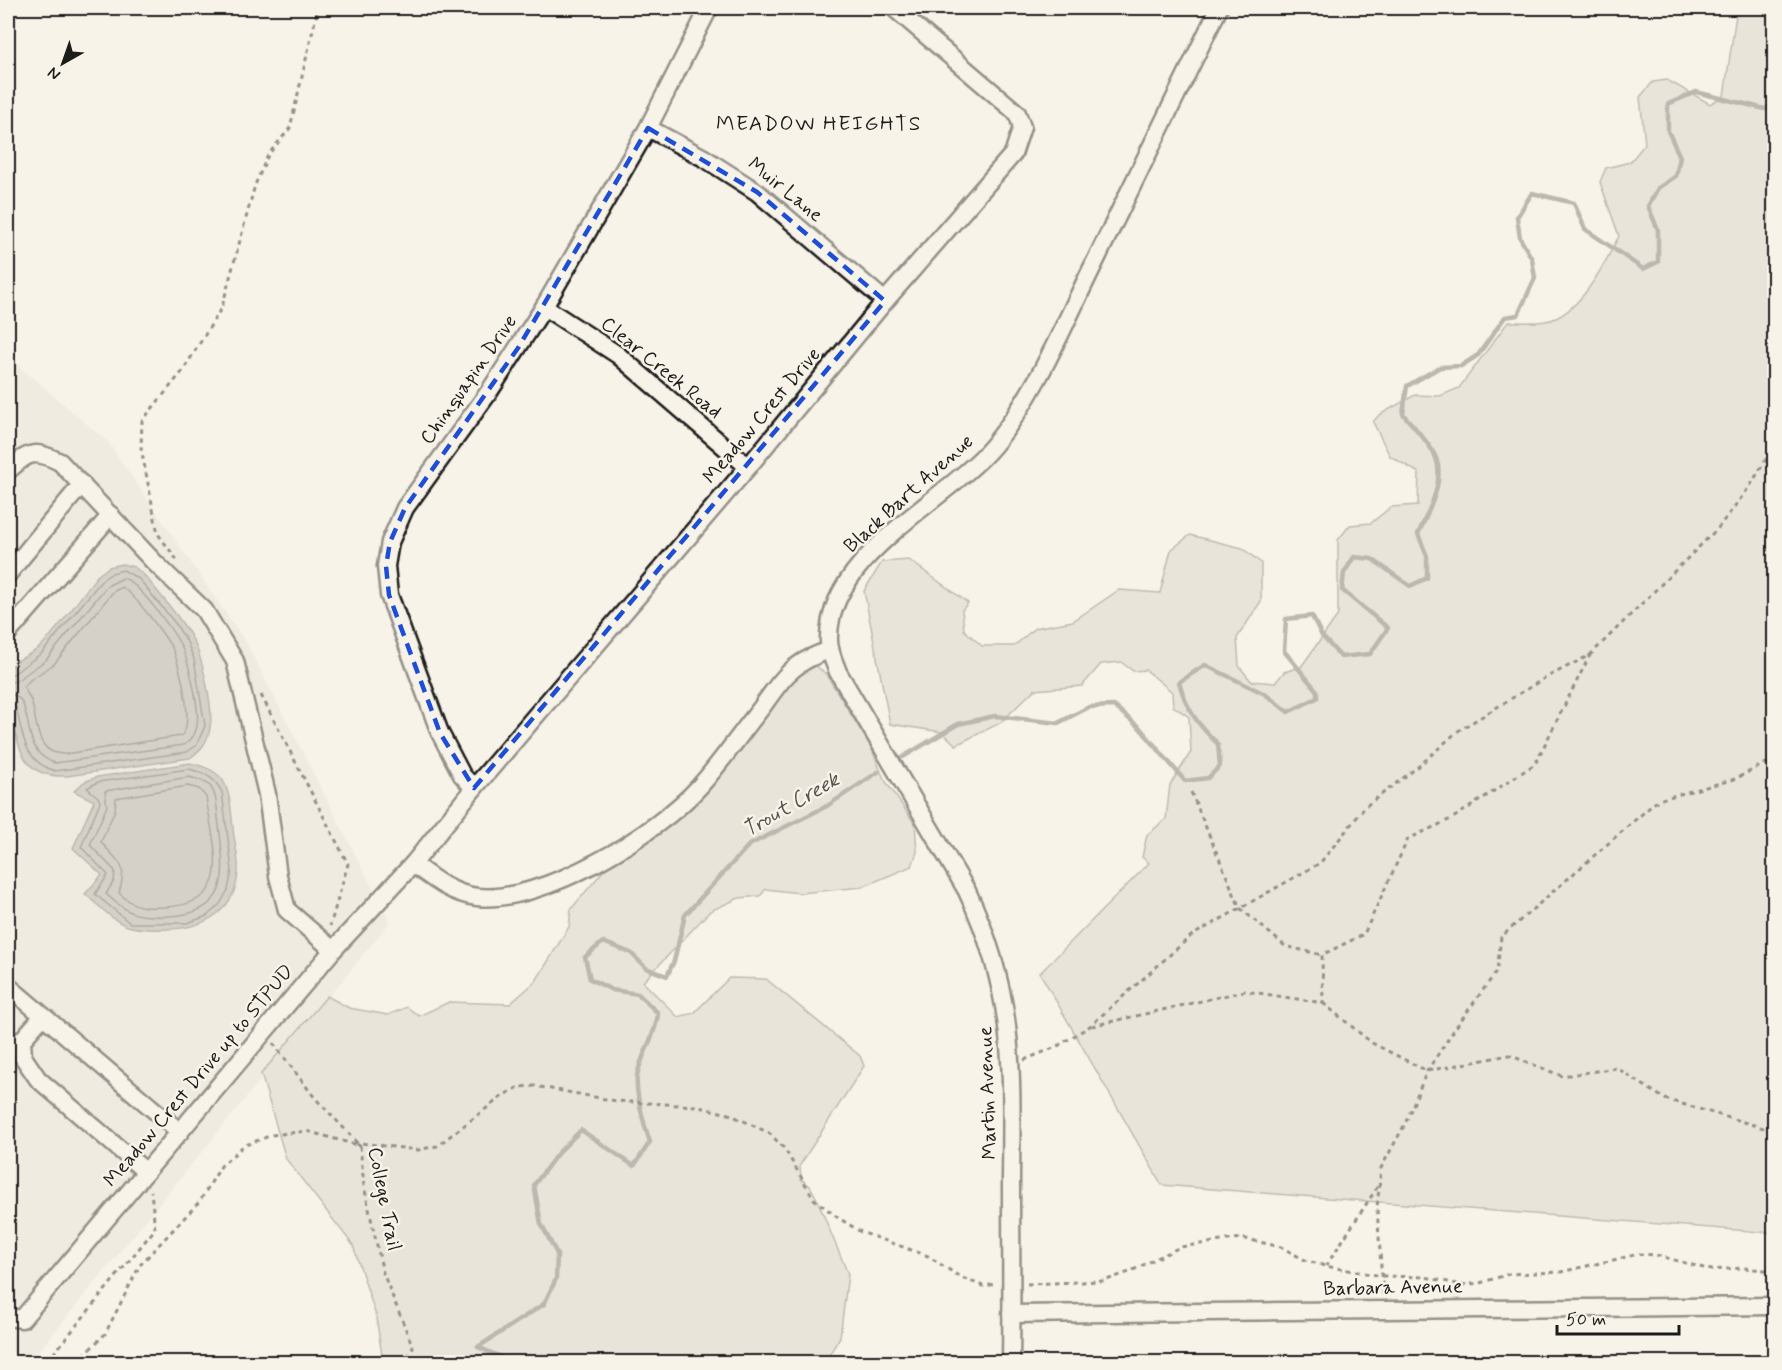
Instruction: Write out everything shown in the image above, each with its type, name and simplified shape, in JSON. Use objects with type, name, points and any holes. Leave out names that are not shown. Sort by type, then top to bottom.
[{"type":"street","name":"Chinquapin Drive","points":[[474,788],[462,775],[440,734],[389,595],[386,566],[390,542],[405,508],[489,392],[544,307],[648,128],[709,8]]},
{"type":"street","name":"Meadow Crest Drive","points":[[413,864],[474,788],[748,467],[885,301],[1013,154],[1022,127],[1017,113],[894,8]]},
{"type":"street","name":"Black Bart Avenue","points":[[830,650],[830,620],[848,582],[879,546],[977,463],[1006,430],[1022,405],[1052,349],[1219,8]]},
{"type":"street","name":"Muir Lane","points":[[648,128],[704,158],[757,192],[885,301]]},
{"type":"street","name":"Clear Creek Road","points":[[544,307],[618,356],[748,467]]},
{"type":"street","points":[[8,471],[25,455],[42,453],[60,462],[154,563],[204,610],[235,661],[267,794],[278,876],[286,910],[329,946]]},
{"type":"street","points":[[8,574],[82,484]]},
{"type":"street","points":[[8,633],[111,515]]},
{"type":"street","name":"Martin Avenue","points":[[830,650],[852,699],[947,857],[983,927],[1003,994],[1012,1064],[1011,1362]]},
{"type":"street","points":[[413,864],[441,884],[475,897],[515,897],[553,884],[640,835],[685,802],[715,768],[781,681],[809,658],[830,650]]},
{"type":"street","name":"Meadow Crest Drive up to STPUD","points":[[15,1318],[180,1132],[264,1032],[329,946],[413,864]]},
{"type":"street","points":[[8,986],[180,1132]]},
{"type":"street","points":[[43,1016],[22,1040],[23,1057],[38,1079],[147,1170]]},
{"type":"street","name":"Barbara Avenue","points":[[1011,1314],[1384,1308],[1774,1306]]},
{"type":"path","points":[[179,563],[158,534],[141,448],[142,421],[182,372],[222,307],[255,185],[268,155],[290,129],[318,8]]},
{"type":"path","points":[[1012,1064],[1056,1047],[1090,1026],[1191,936],[1320,863],[1366,806],[1419,766],[1458,731],[1545,678],[1590,655],[1718,528],[1750,486],[1774,446]]},
{"type":"path","points":[[1191,792],[1240,908],[1286,946],[1322,954],[1364,934],[1408,839],[1453,818],[1535,764],[1590,655]]},
{"type":"path","points":[[259,692],[348,864],[329,946]]},
{"type":"path","points":[[1384,1308],[1377,1208],[1381,1168],[1406,1125],[1427,1071],[1497,971],[1501,938],[1658,800],[1735,779],[1768,762],[1774,755]]},
{"type":"path","points":[[1768,762],[1774,825]]},
{"type":"path","points":[[1322,954],[1323,1003]]},
{"type":"path","points":[[1090,1026],[1245,991],[1323,1003],[1372,1042],[1427,1071],[1509,1055],[1562,1076],[1617,1068],[1665,1099],[1774,1131]]},
{"type":"path","name":"College Trail","points":[[264,1032],[315,1098],[357,1142],[353,1142],[360,1146],[364,1186],[383,1273],[413,1347],[406,1362]]},
{"type":"path","points":[[357,1142],[418,1150],[437,1146],[504,1095],[519,1087],[535,1086],[616,1101],[695,1106],[729,1114],[769,1133],[784,1148],[814,1199],[853,1227],[928,1256],[960,1277],[983,1286],[1011,1283],[1104,1281],[1129,1272],[1180,1247],[1242,1238],[1281,1247],[1305,1260],[1325,1266],[1382,1276],[1425,1277],[1462,1285],[1480,1283],[1509,1274],[1561,1272],[1639,1254],[1656,1255],[1711,1270],[1744,1268],[1774,1271]]},
{"type":"path","points":[[77,1362],[105,1334],[140,1266],[200,1201],[221,1166],[243,1146],[272,1136],[307,1131],[360,1146]]},
{"type":"path","points":[[37,1362],[54,1353],[155,1229],[147,1170]]},
{"type":"path","points":[[1325,1266],[1379,1185]]},
{"type":"highlighted area","points":[[648,128],[757,192],[885,301],[474,788],[440,733],[389,595],[386,566],[390,542],[405,508],[518,348]]},
{"type":"shaded area","points":[[1737,8],[1774,8],[1774,1233],[1162,1185],[1040,973],[1149,863],[1142,857],[1147,835],[1166,819],[1170,785],[1191,752],[1189,717],[1173,706],[1172,692],[1146,670],[1133,671],[1121,662],[1101,664],[1082,686],[1034,690],[1000,723],[956,745],[942,732],[890,724],[864,591],[882,562],[909,560],[968,603],[962,610],[964,630],[982,646],[1014,646],[1035,628],[1073,621],[1119,590],[1160,593],[1171,550],[1190,535],[1242,548],[1261,563],[1261,601],[1237,638],[1239,666],[1251,681],[1275,683],[1284,672],[1301,667],[1338,615],[1338,540],[1350,525],[1371,523],[1391,507],[1418,505],[1419,473],[1390,456],[1373,422],[1379,415],[1415,395],[1440,396],[1459,388],[1508,322],[1546,321],[1558,317],[1580,299],[1590,287],[1619,236],[1600,182],[1606,168],[1630,162],[1645,144],[1640,97],[1653,82],[1667,80],[1710,104],[1724,96]]},
{"type":"shaded area","points":[[8,357],[108,442],[247,644],[390,922],[30,1362],[8,1348]]},
{"type":"shaded area","points":[[815,665],[826,674],[870,745],[884,779],[915,824],[917,852],[912,866],[862,887],[800,893],[766,889],[760,896],[739,898],[710,911],[643,982],[678,1017],[694,1013],[729,978],[766,979],[860,1056],[864,1066],[800,1165],[801,1179],[810,1186],[816,1197],[848,1274],[840,1337],[825,1362],[383,1362],[376,1316],[353,1245],[286,1159],[261,1074],[327,996],[349,1008],[388,1015],[407,1007],[419,1016],[449,1002],[510,1004],[536,981],[569,927],[571,909],[621,850],[746,739],[756,697],[772,678]]},
{"type":"water","points":[[122,564],[134,567],[144,575],[175,613],[196,646],[209,695],[211,719],[208,737],[201,749],[190,758],[67,776],[40,772],[25,759],[20,749],[7,693],[8,672],[14,664],[48,639],[97,576],[109,567]]},
{"type":"water","points":[[190,763],[215,773],[222,779],[227,790],[238,865],[232,896],[217,914],[196,925],[170,929],[141,929],[123,924],[115,920],[85,894],[102,875],[73,848],[94,801],[74,791],[84,782],[97,777]]},
{"type":"waterway","name":"Trout Creek","points":[[903,757],[958,724],[995,716],[1058,723],[1089,707],[1114,706],[1140,728],[1185,781],[1208,778],[1220,766],[1218,744],[1194,716],[1179,682],[1205,665],[1265,694],[1288,712],[1317,698],[1317,691],[1284,651],[1286,619],[1312,616],[1322,636],[1341,657],[1370,654],[1388,628],[1342,590],[1344,573],[1354,557],[1372,559],[1410,586],[1427,578],[1427,556],[1418,534],[1435,493],[1439,472],[1437,461],[1430,447],[1403,414],[1407,386],[1440,367],[1461,366],[1478,355],[1505,317],[1518,315],[1535,278],[1532,259],[1520,238],[1517,217],[1532,193],[1574,203],[1585,229],[1643,269],[1658,262],[1658,230],[1648,206],[1658,188],[1676,176],[1680,157],[1668,131],[1668,104],[1696,92],[1765,109],[1774,105]]},
{"type":"waterway","name":"Trout Creek","points":[[512,1362],[478,1347],[544,1304],[556,1279],[557,1254],[541,1224],[534,1185],[557,1154],[581,1130],[634,1166],[650,1142],[639,1100],[637,1076],[658,1013],[638,994],[612,990],[590,979],[585,957],[603,942],[631,953],[646,968],[667,976],[674,961],[685,915],[749,845],[827,806],[878,772]]},
{"type":"district","name":"MEADOW HEIGHTS","points":[[819,124]]}]
